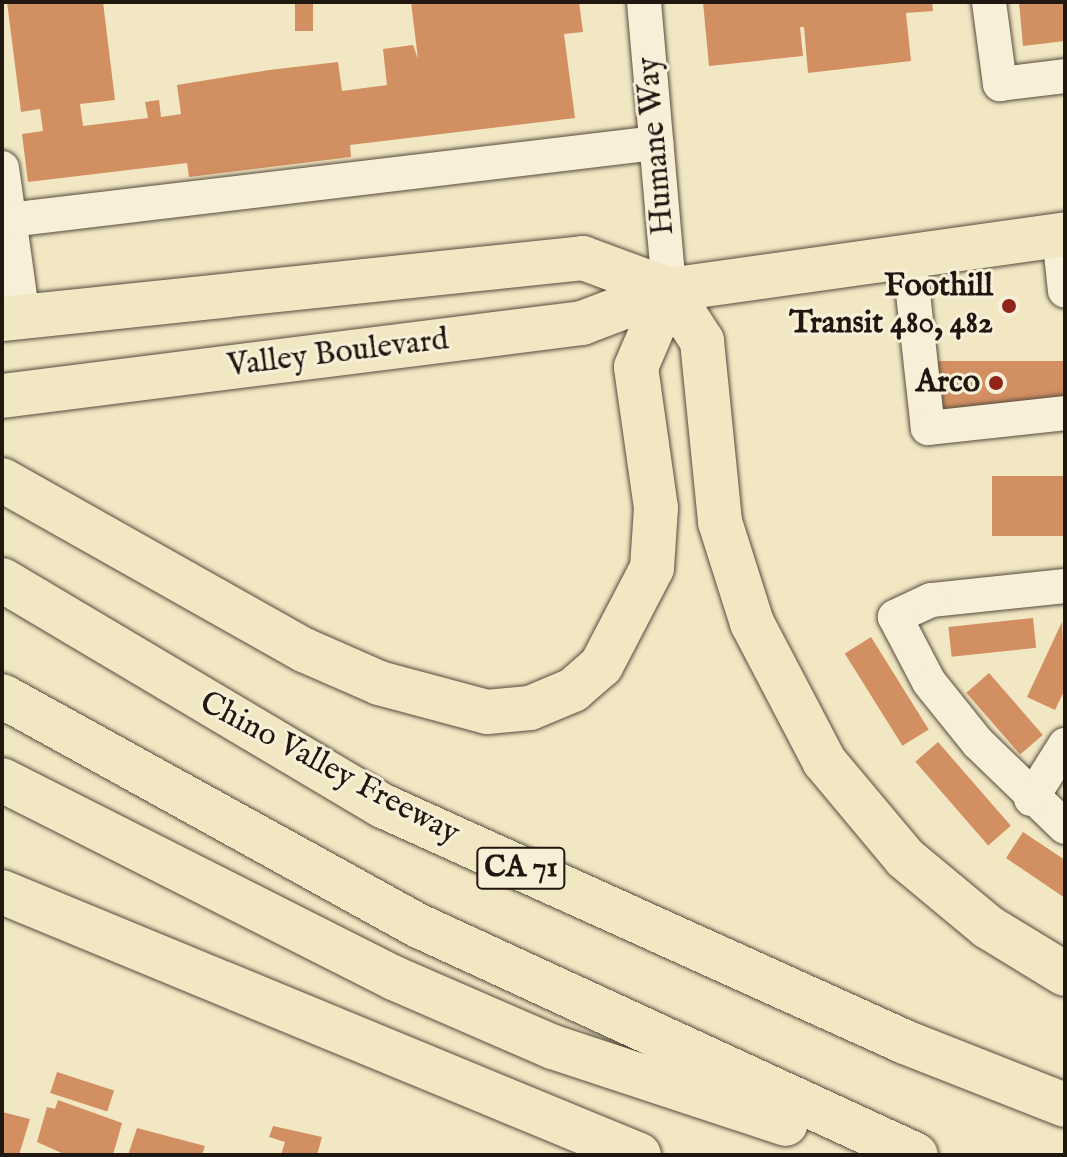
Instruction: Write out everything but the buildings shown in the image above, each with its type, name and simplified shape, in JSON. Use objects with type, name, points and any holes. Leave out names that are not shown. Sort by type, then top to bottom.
[{"type":"main road","name":"Valley Boulevard","points":[[2,396],[582,323],[669,290],[1062,235]]},
{"type":"main road","name":"Valley Boulevard","points":[[12,318],[583,258],[669,290]]},
{"type":"main road","points":[[4,481],[304,650],[379,683],[487,712],[530,708],[573,690],[601,666],[652,568],[656,508],[636,367],[669,290]]},
{"type":"main road","points":[[669,290],[702,341],[720,522],[752,623],[824,761],[905,858],[988,927],[1065,974]]},
{"type":"main road","name":"Chino Valley Freeway","points":[[2,580],[383,806],[905,1042],[1065,1105]]},
{"type":"main road","points":[[2,696],[419,926],[916,1155]]},
{"type":"main road","points":[[2,780],[394,978],[553,1047],[879,1155]]},
{"type":"main road","points":[[2,892],[639,1155]]},
{"type":"street","name":"Humane Way","points":[[644,2],[669,290]]},
{"type":"street","points":[[989,2],[1000,84],[1065,76]]},
{"type":"street","points":[[9,220],[656,143]]},
{"type":"street","points":[[2,168],[9,220],[12,318]]},
{"type":"street","points":[[1062,235],[1065,291]]},
{"type":"street","points":[[909,257],[928,428],[1065,413]]},
{"type":"street","points":[[1065,586],[931,600],[895,617],[929,682],[1031,799],[1065,827]]},
{"type":"street","points":[[1031,799],[1065,745]]},
{"type":"place","name":"Foothill Transit 480, 482","points":[[1009,306]]},
{"type":"place","name":"Arco","points":[[996,383]]}]
